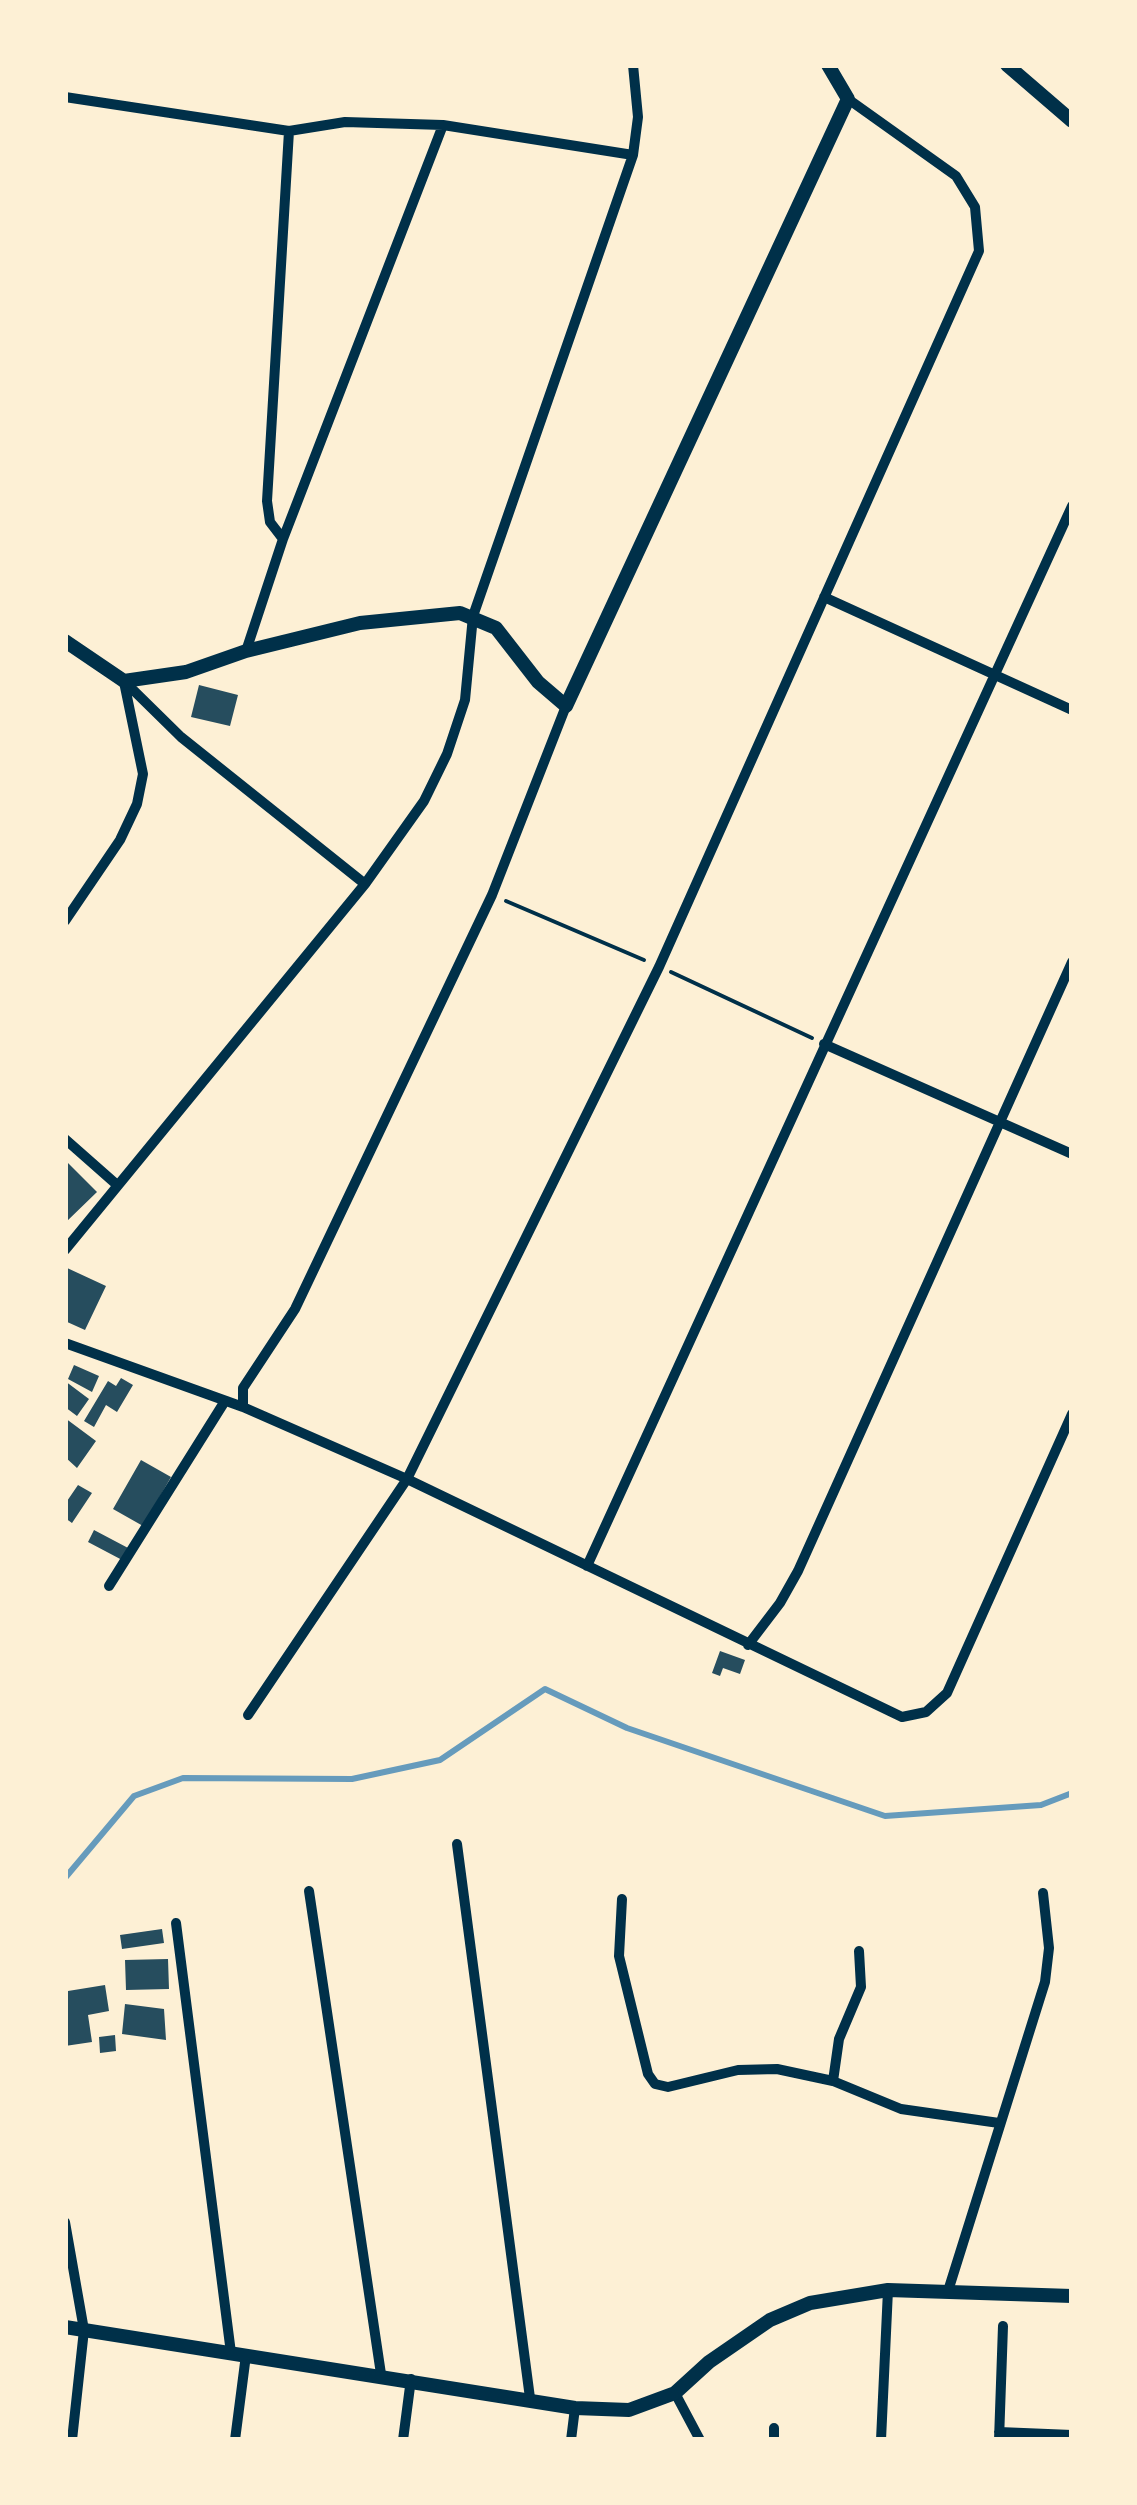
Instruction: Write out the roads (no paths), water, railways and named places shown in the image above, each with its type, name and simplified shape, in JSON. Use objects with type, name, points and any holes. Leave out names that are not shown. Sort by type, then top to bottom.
[{"type":"street","points":[[65,1250],[365,884],[424,801],[447,754],[465,700],[474,616],[633,155],[638,116],[633,65]]},
{"type":"street","points":[[248,1715],[407,1479],[659,967],[979,251],[975,207],[956,176],[848,99],[828,65]]},
{"type":"street","points":[[1007,65],[1072,120]]},
{"type":"street","points":[[65,97],[289,131],[345,122],[443,125],[633,155]]},
{"type":"street","points":[[243,1407],[243,1388],[295,1310],[492,895],[566,706],[848,99]]},
{"type":"street","points":[[246,651],[283,538],[443,125]]},
{"type":"street","points":[[283,538],[270,522],[267,501],[289,131]]},
{"type":"street","points":[[587,1566],[1072,506]]},
{"type":"street","points":[[824,597],[1072,710]]},
{"type":"street","points":[[124,681],[186,672],[246,651],[360,623],[422,614],[474,616],[496,628],[538,682],[566,706]]},
{"type":"street","points":[[65,641],[124,681],[181,738],[365,884]]},
{"type":"street","points":[[65,921],[120,840],[136,804],[143,774],[124,681]]},
{"type":"street","points":[[748,1645],[798,1571],[1072,962]]},
{"type":"street","points":[[824,1044],[1072,1154]]},
{"type":"street","points":[[65,1140],[116,1184]]},
{"type":"street","points":[[65,1343],[243,1407],[407,1479],[902,1717],[926,1712],[947,1693],[1072,1414]]},
{"type":"street","points":[[110,1586],[224,1402]]},
{"type":"street","points":[[457,1844],[530,2398]]},
{"type":"street","points":[[309,1891],[381,2374]]},
{"type":"street","points":[[948,2291],[1045,1982],[1049,1948],[1043,1893]]},
{"type":"street","points":[[622,1899],[619,1956],[648,2074],[655,2084],[668,2087],[738,2070],[777,2069],[834,2081],[902,2109],[998,2123]]},
{"type":"street","points":[[176,1923],[239,2354],[235,2440]]},
{"type":"street","points":[[834,2081],[840,2040],[860,1987],[859,1951]]},
{"type":"street","points":[[65,2222],[84,2330],[72,2440]]},
{"type":"street","points":[[881,2440],[888,2290]]},
{"type":"street","points":[[65,2327],[381,2374],[576,2408],[629,2410],[675,2393],[709,2362],[770,2320],[810,2303],[888,2290],[1072,2296]]},
{"type":"street","points":[[1004,2326],[999,2436],[1072,2435]]},
{"type":"street","points":[[403,2440],[411,2379]]},
{"type":"street","points":[[675,2393],[700,2440]]},
{"type":"street","points":[[571,2440],[576,2408]]},
{"type":"waterway","points":[[65,1878],[134,1796],[183,1778],[352,1779],[440,1760],[545,1689],[627,1728],[885,1816],[1041,1805],[1072,1793]]}]
